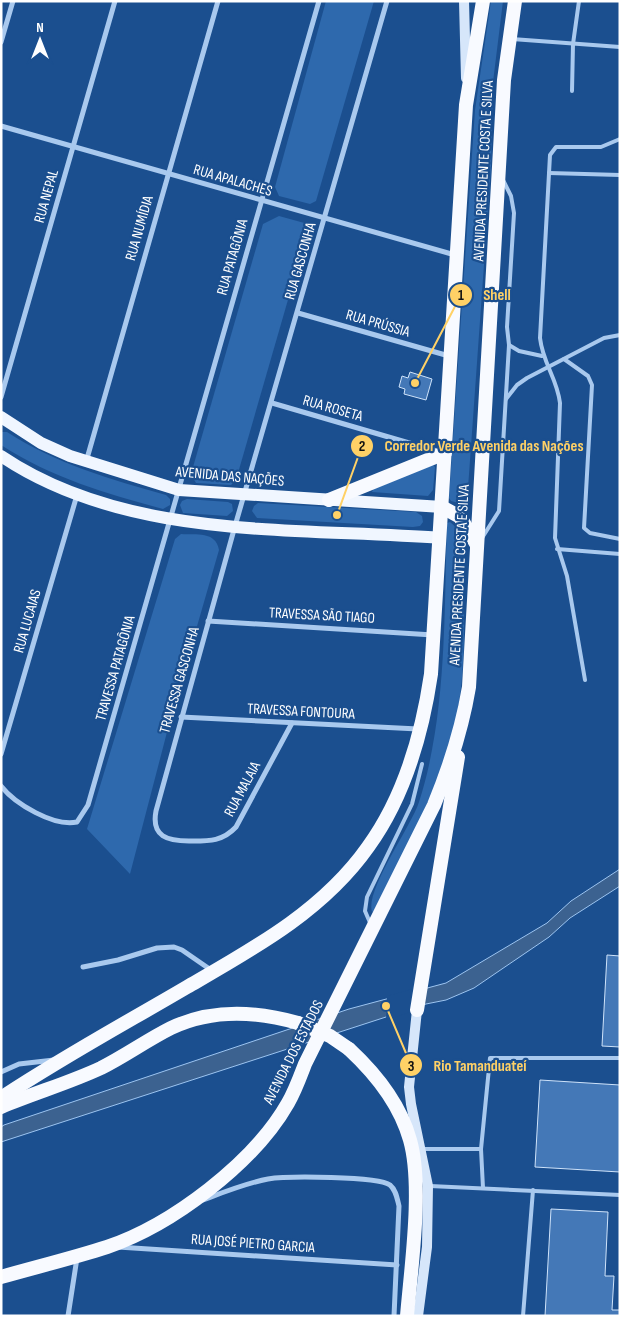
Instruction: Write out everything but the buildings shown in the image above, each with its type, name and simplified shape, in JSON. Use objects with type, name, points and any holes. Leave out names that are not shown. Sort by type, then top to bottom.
[{"type":"highway","name":"AVENIDA PRESIDENTE COSTA E SILVA","points":[[421,730],[431,674],[434,635],[466,105],[483,1]]},
{"type":"highway","name":"AVENIDA PRESIDENTE COSTA E SILVA","points":[[460,731],[469,680],[508,39],[515,1]]},
{"type":"highway","points":[[329,500],[445,453]]},
{"type":"highway","points":[[442,507],[460,517],[477,545]]},
{"type":"highway","points":[[1,1098],[59,1060],[214,972],[292,922],[327,893],[354,866],[368,847],[394,803],[407,774],[421,730]]},
{"type":"highway","points":[[417,1010],[457,773],[460,731]]},
{"type":"highway","name":"AVENIDA DOS ESTADOS","points":[[1,1277],[108,1246],[147,1229],[188,1206],[237,1164],[266,1134],[288,1103],[305,1064],[434,805],[460,731]]},
{"type":"highway","points":[[1,1107],[102,1067],[172,1028],[192,1020],[234,1013],[277,1017],[330,1036],[366,1064],[394,1103],[410,1140],[414,1160],[415,1192],[407,1316]]},
{"type":"main road","points":[[464,1],[466,105]]},
{"type":"main road","name":"AVENIDA DAS NAÇÕES","points":[[1,417],[41,443],[86,462],[179,490],[442,507]]},
{"type":"main road","points":[[1,456],[29,472],[77,494],[170,520],[235,526],[440,538]]},
{"type":"main road","points":[[417,1010],[409,1088],[419,1149],[428,1186],[427,1247],[418,1316]]},
{"type":"street","points":[[1,42],[13,1]]},
{"type":"street","name":"RUA NEPAL","points":[[1,397],[116,1]]},
{"type":"street","name":"RUA NUMÍDIA","points":[[86,462],[218,1]]},
{"type":"street","name":"RUA PATAGÔNIA","points":[[170,520],[319,1]]},
{"type":"street","name":"RUA GASCONHA","points":[[235,526],[246,494],[387,1]]},
{"type":"street","name":"RUA APALACHES","points":[[1,126],[457,256]]},
{"type":"street","name":"RUA PRÚSSIA","points":[[298,313],[451,356]]},
{"type":"street","name":"RUA ROSETA","points":[[272,403],[445,453]]},
{"type":"street","name":"RUA LUCAIAS","points":[[1,754],[77,494]]},
{"type":"street","name":"TRAVESSA PATAGÔNIA","points":[[1,786],[8,795],[22,804],[54,820],[65,823],[79,820],[88,805],[170,520]]},
{"type":"street","name":"TRAVESSA GASCONHA","points":[[166,839],[156,827],[155,817],[235,526]]},
{"type":"street","name":"TRAVESSA SÃO TIAGO","points":[[208,621],[434,635]]},
{"type":"street","name":"TRAVESSA FONTOURA","points":[[181,717],[421,730]]},
{"type":"street","name":"RUA MALAIA","points":[[166,839],[174,841],[210,841],[230,833],[236,827],[292,723]]},
{"type":"street","points":[[83,966],[157,948],[174,947],[182,950],[214,972]]},
{"type":"street","points":[[1,1072],[19,1064],[59,1060]]},
{"type":"street","points":[[188,1206],[250,1184],[287,1178],[378,1180],[392,1187],[398,1206],[394,1316]]},
{"type":"street","name":"RUA JOSÉ PIETRO GARCIA","points":[[108,1246],[397,1265]]},
{"type":"street","points":[[68,1316],[77,1255]]},
{"type":"lane","points":[[572,91],[573,44],[579,1]]},
{"type":"lane","points":[[508,39],[620,48]]},
{"type":"lane","points":[[586,680],[567,576],[557,549],[555,526],[560,403],[555,381],[542,356],[540,338],[550,155],[556,147],[601,147],[620,139]]},
{"type":"lane","points":[[549,172],[620,175]]},
{"type":"lane","points":[[477,545],[499,511],[506,399],[509,345],[507,327],[514,213],[511,196],[499,174]]},
{"type":"lane","points":[[506,399],[521,382],[547,367],[604,338],[620,335]]},
{"type":"lane","points":[[509,345],[519,351],[542,356]]},
{"type":"lane","points":[[564,359],[588,376],[592,384],[584,528],[590,533],[620,539]]},
{"type":"lane","points":[[557,549],[620,554]]},
{"type":"lane","points":[[373,930],[365,911],[365,902],[412,804],[422,764]]},
{"type":"lane","points":[[482,1188],[481,1149],[490,1058],[620,1058]]},
{"type":"lane","points":[[419,1149],[481,1149]]},
{"type":"lane","points":[[428,1186],[620,1195]]},
{"type":"lane","points":[[523,1316],[532,1190]]},
{"type":"shaded area","points":[[326,1],[374,1],[316,201],[310,204],[279,196],[275,187]]},
{"type":"shaded area","points":[[491,1],[503,1],[493,82],[491,167],[467,502],[463,504],[451,501],[449,498],[475,110]]},
{"type":"shaded area","points":[[279,216],[308,224],[309,227],[236,480],[231,485],[196,483],[191,474],[263,224]]},
{"type":"shaded area","points":[[1,432],[7,432],[64,462],[124,483],[166,495],[170,499],[170,505],[163,509],[120,497],[59,476],[20,457],[1,445]]},
{"type":"shaded area","points":[[433,465],[435,467],[433,490],[428,496],[372,492],[373,489]]},
{"type":"shaded area","points":[[187,499],[228,502],[232,504],[233,511],[227,516],[183,513],[180,505],[182,501]]},
{"type":"shaded area","points":[[258,503],[416,512],[422,516],[423,522],[420,526],[413,527],[257,518],[252,511]]},
{"type":"shaded area","points":[[450,522],[460,531],[464,550],[464,652],[455,727],[432,792],[404,852],[372,912],[375,889],[419,802],[435,734],[442,664],[447,523]]},
{"type":"shaded area","points":[[181,534],[199,534],[210,537],[217,544],[219,550],[172,713],[130,874],[87,829],[175,539]]},
{"type":"shaded area","points":[[620,869],[620,886],[570,918],[549,937],[474,988],[446,1000],[426,1004],[1,1142],[1,1127],[4,1125],[349,1009],[446,983],[547,923],[571,901]]},
{"type":"pier","points":[[427,985],[423,1008],[386,1020],[387,996]]},
{"type":"place","name":"Shell","points":[[415,383]]},
{"type":"place","name":"Corredor Verde Avenida das Nações","points":[[337,515]]},
{"type":"place","name":"Rio Tamanduateí","points":[[386,1006]]}]
